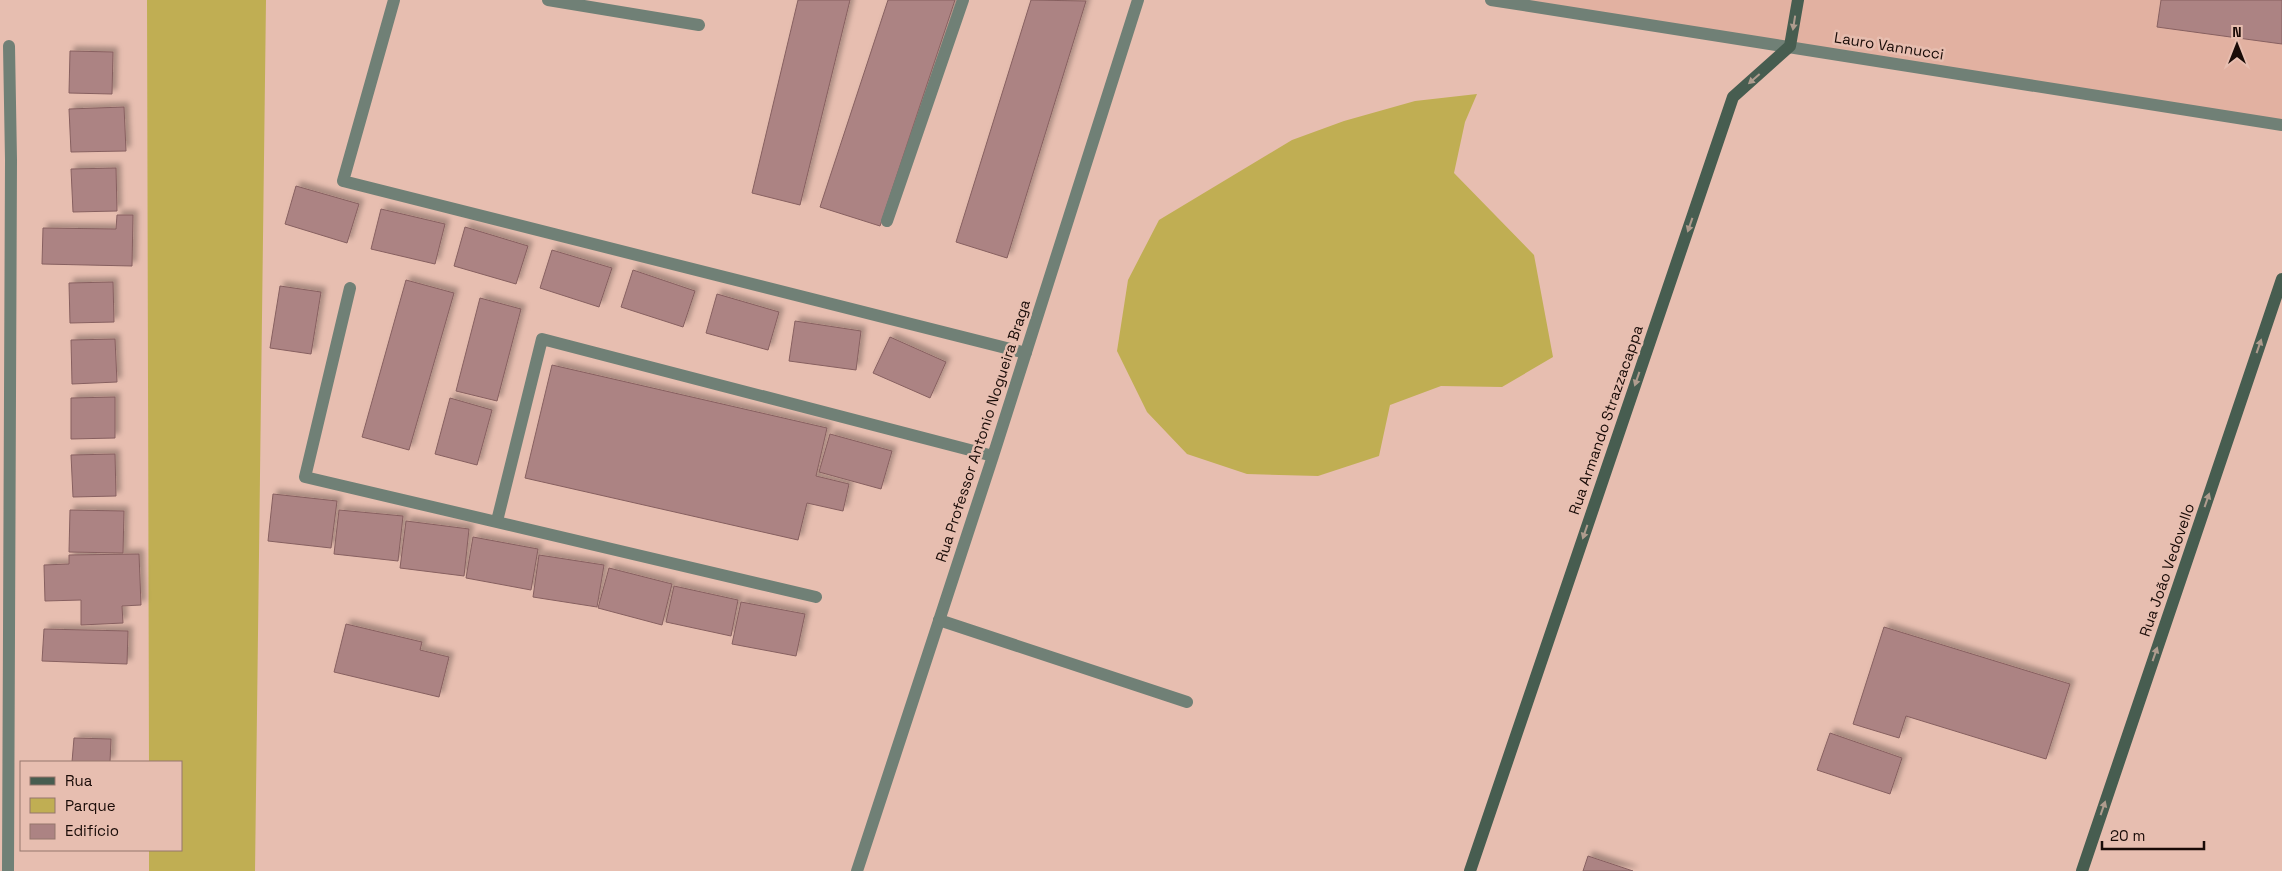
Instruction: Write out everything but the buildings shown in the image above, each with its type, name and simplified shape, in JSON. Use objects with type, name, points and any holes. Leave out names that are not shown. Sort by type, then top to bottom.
[{"type":"main road","points":[[1790,46],[1798,0]]},
{"type":"main road","name":"Rua Armando Strazzacappa","points":[[1470,871],[1733,97],[1790,46]]},
{"type":"main road","name":"Rua João Vedovello","points":[[2082,871],[2282,279]]},
{"type":"street","points":[[394,0],[343,181],[1026,353]]},
{"type":"street","points":[[548,0],[699,26]]},
{"type":"street","points":[[887,221],[963,0]]},
{"type":"street","name":"Rua Professor Antonio Nogueira Braga","points":[[857,871],[993,456],[1138,0]]},
{"type":"street","name":"Lauro Vannucci","points":[[1491,0],[2282,125]]},
{"type":"street","points":[[8,871],[6,160],[9,46]]},
{"type":"street","points":[[350,288],[305,477],[816,597]]},
{"type":"street","points":[[497,522],[542,339],[993,456]]},
{"type":"street","points":[[939,620],[1187,702]]},
{"type":"shaded area","points":[[1522,0],[2282,0],[2282,123]]},
{"type":"green space","points":[[147,0],[266,0],[255,871],[149,871],[149,851],[182,851],[182,761],[149,761]]},
{"type":"green space","points":[[1477,94],[1465,122],[1454,173],[1534,255],[1553,357],[1502,387],[1441,386],[1390,405],[1379,456],[1318,476],[1247,474],[1187,454],[1147,412],[1117,351],[1128,280],[1159,220],[1292,140],[1344,121],[1415,101]]}]
